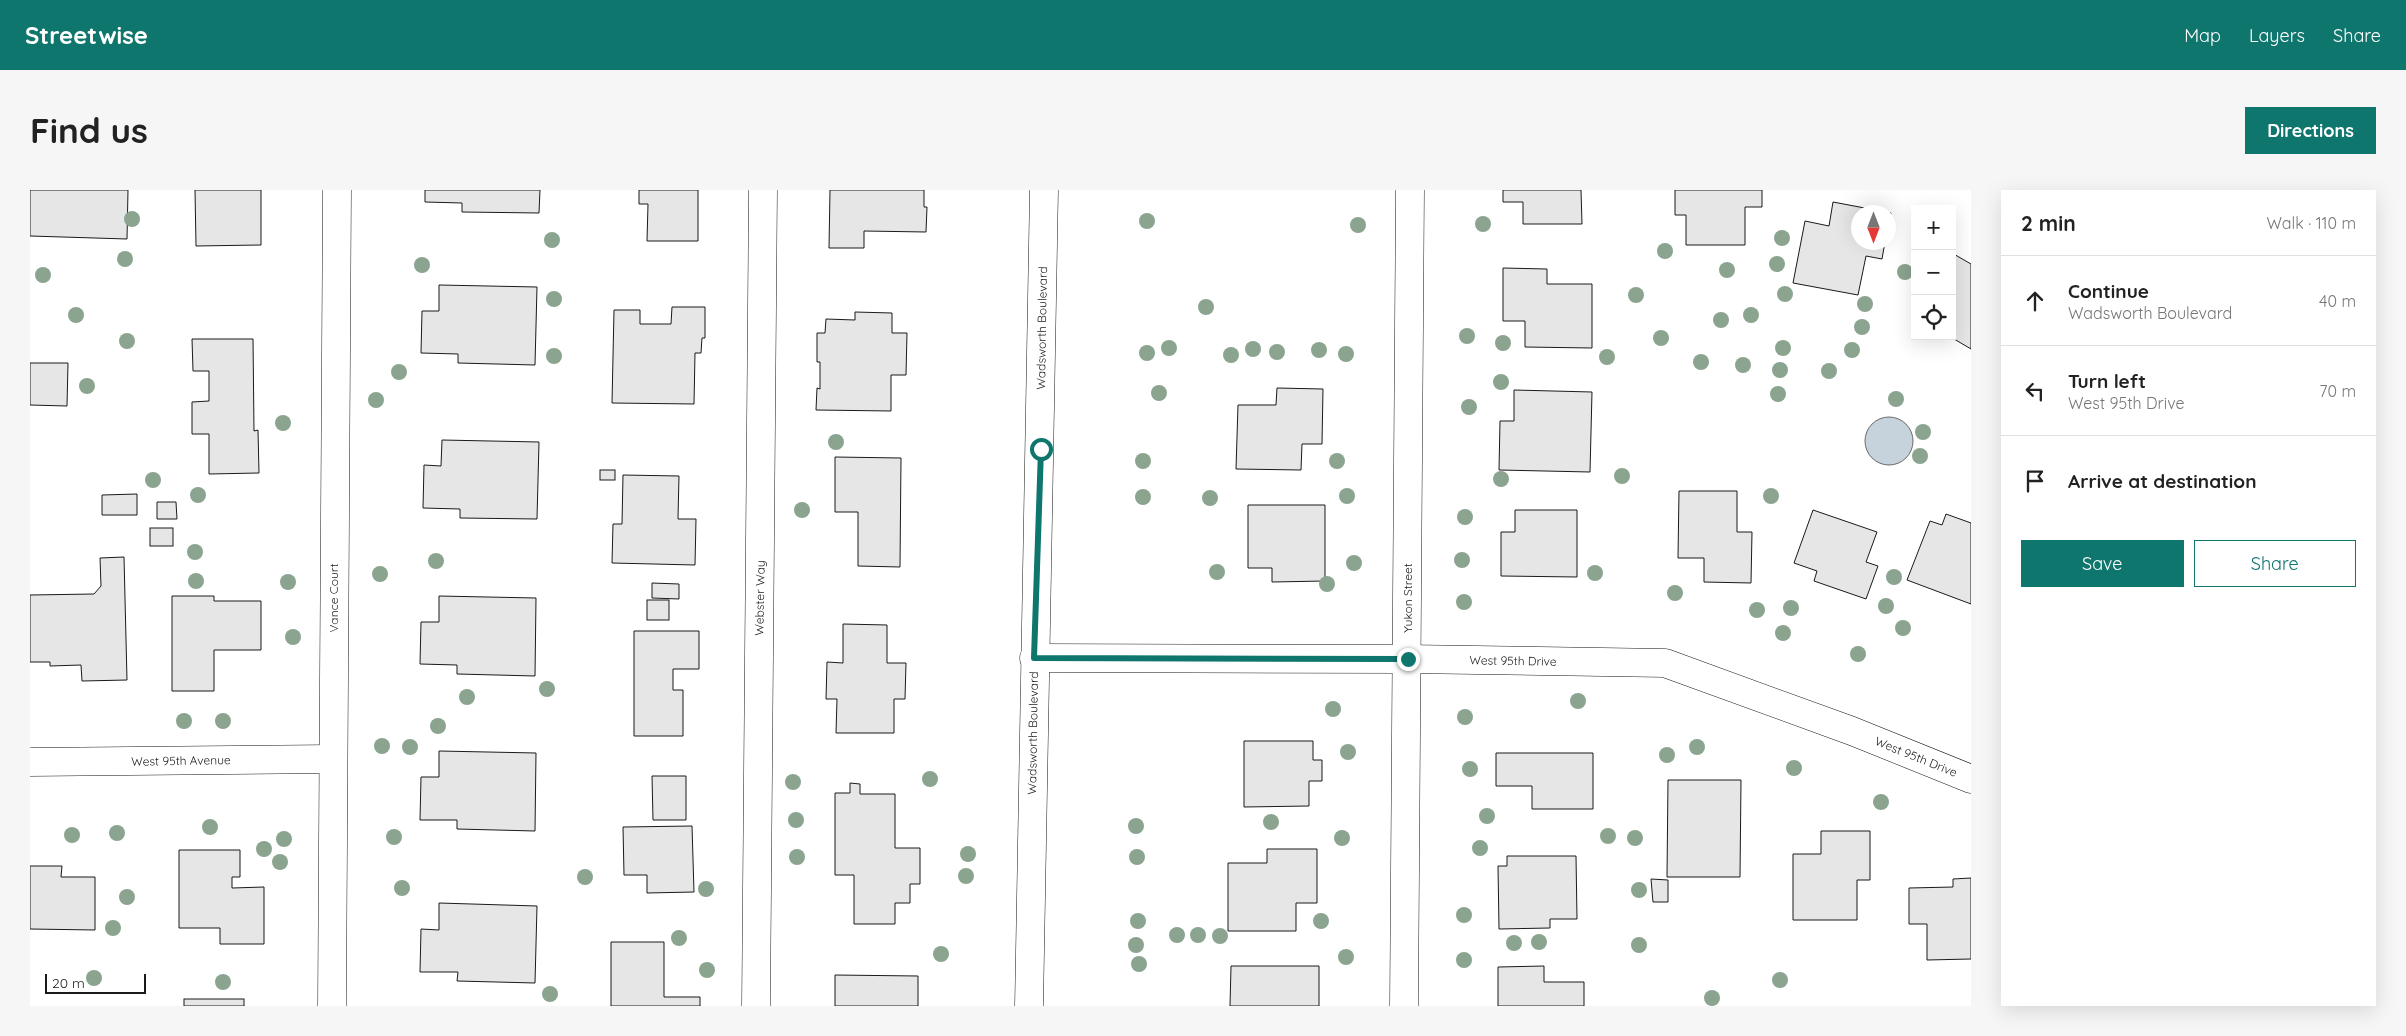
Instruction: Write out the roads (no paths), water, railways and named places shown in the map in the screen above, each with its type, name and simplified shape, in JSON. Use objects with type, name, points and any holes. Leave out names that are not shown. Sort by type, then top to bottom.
[{"type":"street","name":"Vance Court","points":[[332,1006],[332,759],[337,190]]},
{"type":"street","name":"Webster Way","points":[[756,1006],[763,190]]},
{"type":"street","name":"Wadsworth Boulevard","points":[[1029,1006],[1034,658],[1041,449],[1044,190]]},
{"type":"street","name":"Yukon Street","points":[[1404,1006],[1410,190]]},
{"type":"street","name":"West 95th Drive","points":[[1034,658],[1408,659],[1665,663],[1852,731],[1971,779]]},
{"type":"street","name":"West 95th Avenue","points":[[30,762],[332,759]]}]
